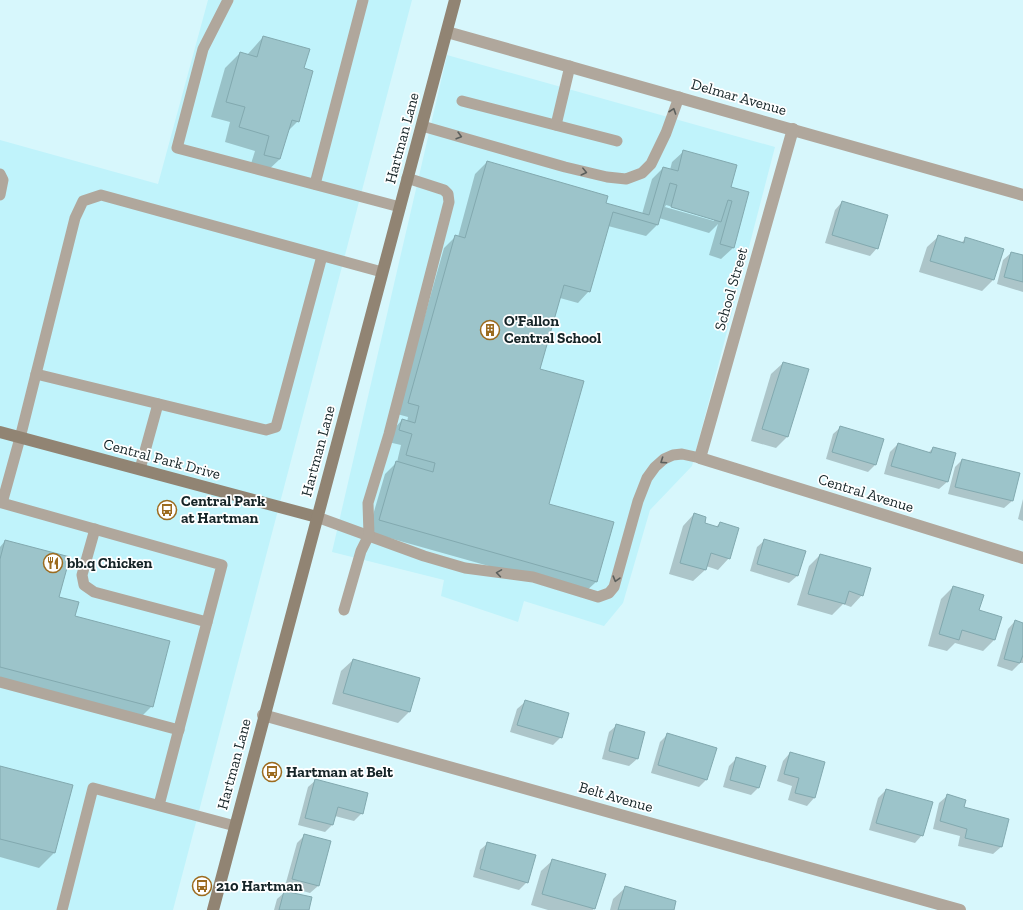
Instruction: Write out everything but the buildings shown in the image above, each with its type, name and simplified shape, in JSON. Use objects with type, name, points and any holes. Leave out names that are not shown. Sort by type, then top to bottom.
[{"type":"street","name":"Hartman Lane","points":[[212,910],[455,0]]},
{"type":"street","name":"Delmar Avenue","points":[[447,32],[1023,195]]},
{"type":"street","name":"School Street","points":[[700,458],[793,129]]},
{"type":"street","name":"Central Park Drive","points":[[0,432],[317,516]]},
{"type":"street","name":"Central Avenue","points":[[700,458],[1023,558]]},
{"type":"street","name":"Belt Avenue","points":[[263,716],[960,910]]},
{"type":"lane","points":[[228,0],[203,49],[177,148],[400,206]]},
{"type":"lane","points":[[315,184],[363,0]]},
{"type":"lane","points":[[556,125],[570,66]]},
{"type":"lane","points":[[422,126],[565,167],[607,177],[626,179],[642,173],[651,164],[666,133],[678,97]]},
{"type":"lane","points":[[462,101],[616,141]]},
{"type":"lane","points":[[0,174],[4,180],[0,195]]},
{"type":"lane","points":[[344,610],[361,551],[369,535],[368,503],[389,434],[448,202],[448,194],[444,190],[407,178]]},
{"type":"lane","points":[[158,805],[222,564],[95,530],[1,508],[75,218],[83,201],[101,195],[382,272]]},
{"type":"lane","points":[[36,374],[266,430],[276,427],[322,256]]},
{"type":"lane","points":[[140,469],[158,404]]},
{"type":"lane","points":[[317,516],[424,556],[465,568],[533,577],[594,596],[604,596],[614,587],[638,501],[647,478],[655,467],[664,459],[673,455],[682,454],[700,458]]},
{"type":"lane","points":[[95,530],[82,575],[84,585],[94,592],[207,622]]},
{"type":"lane","points":[[0,682],[178,730]]},
{"type":"lane","points":[[62,910],[93,788],[235,826]]},
{"type":"shaded area","points":[[208,0],[412,0],[173,910],[0,910],[0,140],[158,184]]},
{"type":"shaded area","points":[[447,55],[775,147],[692,466],[650,510],[623,603],[604,626],[524,601],[518,622],[441,596],[444,580],[332,552]]},
{"type":"place","name":"O'Fallon Central School","points":[[490,330]]},
{"type":"place","name":"Central Park at Hartman","points":[[167,510]]},
{"type":"place","name":"bb.q Chicken","points":[[53,563]]},
{"type":"place","name":"Hartman at Belt","points":[[272,772]]},
{"type":"place","name":"210 Hartman","points":[[202,886]]}]
